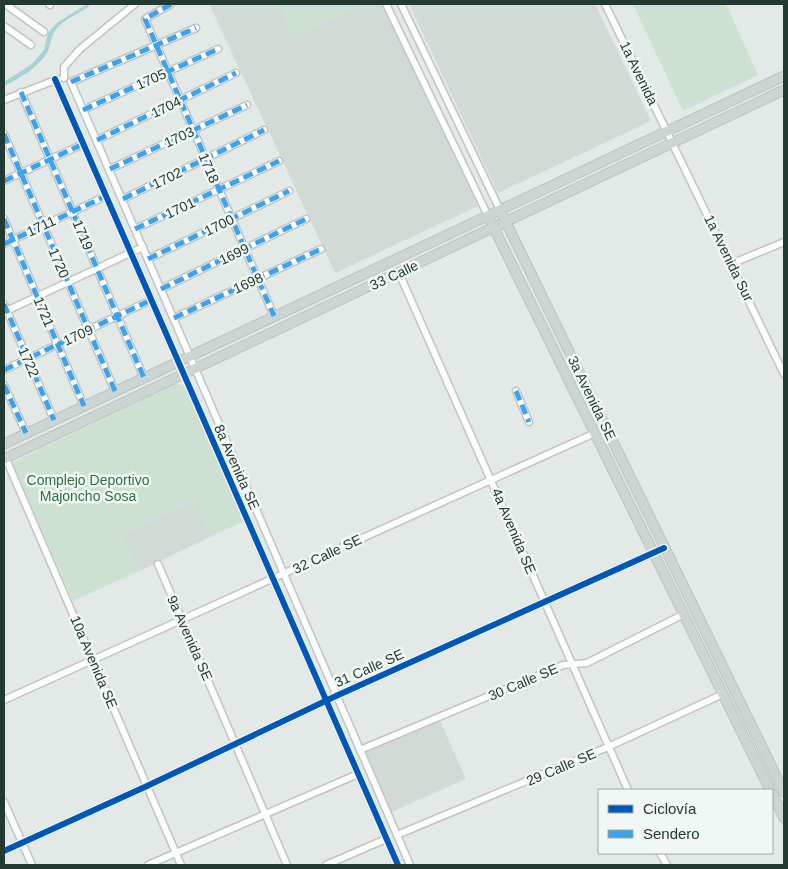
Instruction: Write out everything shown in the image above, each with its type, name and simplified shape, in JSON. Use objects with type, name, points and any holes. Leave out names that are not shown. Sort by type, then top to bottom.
[{"type":"main road","name":"33 Calle","points":[[4,442],[144,378],[784,76]]},
{"type":"main road","name":"33 Calle","points":[[5,459],[194,368],[507,223],[784,90]]},
{"type":"main road","name":"3a Avenida SE","points":[[500,210],[784,792]]},
{"type":"main road","name":"3a Avenida SE","points":[[488,216],[770,789]]},
{"type":"main road","name":"3a Avenida SE","points":[[773,796],[784,818]]},
{"type":"street","points":[[5,4],[44,32]]},
{"type":"street","points":[[64,78],[64,68],[80,49],[134,4]]},
{"type":"street","name":"1718","points":[[171,4],[145,19],[274,316]]},
{"type":"street","name":"3a Avenida SE","points":[[386,4],[488,216]]},
{"type":"street","name":"3a Avenida SE","points":[[401,4],[500,210]]},
{"type":"street","name":"1a Avenida","points":[[605,4],[674,143]]},
{"type":"street","points":[[4,26],[32,45]]},
{"type":"street","points":[[5,98],[55,79],[64,78],[70,82],[196,28]]},
{"type":"street","name":"1705","points":[[83,110],[218,49]]},
{"type":"street","name":"1704","points":[[97,140],[236,73]]},
{"type":"street","name":"8a Avenida SE","points":[[55,79],[398,865]]},
{"type":"street","name":"8a Avenida SE","points":[[70,82],[97,140],[410,865]]},
{"type":"street","name":"1719","points":[[22,92],[144,378]]},
{"type":"street","name":"1703","points":[[110,170],[247,105]]},
{"type":"street","name":"1702","points":[[123,200],[264,130]]},
{"type":"street","name":"1720","points":[[4,134],[115,391]]},
{"type":"street","name":"1a Avenida Sur","points":[[674,143],[784,374]]},
{"type":"street","points":[[4,181],[83,144]]},
{"type":"street","name":"1701","points":[[135,228],[278,161]]},
{"type":"street","name":"1700","points":[[148,259],[289,191]]},
{"type":"street","name":"1711","points":[[4,244],[106,196]]},
{"type":"street","name":"1721","points":[[4,219],[84,406]]},
{"type":"street","name":"1699","points":[[161,289],[306,219]]},
{"type":"street","points":[[731,264],[784,242]]},
{"type":"street","points":[[5,309],[143,247]]},
{"type":"street","name":"1698","points":[[174,318],[321,249]]},
{"type":"street","name":"4a Avenida SE","points":[[399,273],[628,789]]},
{"type":"street","name":"1709","points":[[4,370],[152,300]]},
{"type":"street","name":"1722","points":[[5,309],[54,420]]},
{"type":"street","points":[[4,386],[26,433]]},
{"type":"street","points":[[516,391],[529,422]]},
{"type":"street","name":"32 Calle SE","points":[[4,700],[491,478],[595,433]]},
{"type":"street","name":"10a Avenida SE","points":[[5,459],[181,865]]},
{"type":"street","name":"31 Calle SE","points":[[4,851],[235,745],[326,700],[664,548]]},
{"type":"street","name":"9a Avenida SE","points":[[158,564],[235,745]]},
{"type":"street","name":"30 Calle SE","points":[[360,750],[563,665],[587,663],[684,614]]},
{"type":"street","name":"29 Calle SE","points":[[397,835],[608,747],[723,694]]},
{"type":"street","points":[[235,745],[264,816],[287,865]]},
{"type":"street","points":[[148,865],[358,774]]},
{"type":"street","points":[[4,802],[32,865]]},
{"type":"street","points":[[326,865],[386,839]]},
{"type":"street","points":[[661,854],[667,865]]},
{"type":"shaded area","points":[[209,4],[381,4],[478,206],[335,273]]},
{"type":"shaded area","points":[[409,4],[595,4],[651,121],[498,193]]},
{"type":"shaded area","points":[[195,500],[212,536],[139,571],[122,534]]},
{"type":"shaded area","points":[[440,721],[466,779],[391,812],[366,752]]},
{"type":"green space","points":[[279,4],[356,4],[357,7],[293,38]]},
{"type":"green space","points":[[633,4],[726,4],[758,75],[683,111]]},
{"type":"green space","name":"Complejo Deportivo Majoncho Sosa","points":[[176,383],[184,386],[186,389],[244,521],[212,536],[194,500],[122,534],[139,571],[73,601],[13,465],[14,462]]},
{"type":"water","points":[[87,4],[91,4],[56,29],[47,53],[33,68],[4,86],[4,82],[32,64],[44,50],[48,33],[57,23]]},
{"type":"marked path","points":[[171,4],[145,19],[274,316]]},
{"type":"marked path","points":[[71,82],[196,28]]},
{"type":"marked path","points":[[83,110],[218,49]]},
{"type":"marked path","points":[[97,140],[236,73]]},
{"type":"marked path","points":[[21,92],[144,378]]},
{"type":"marked path","points":[[110,169],[247,105]]},
{"type":"marked path","points":[[123,199],[264,130]]},
{"type":"marked path","points":[[4,134],[115,391]]},
{"type":"marked path","points":[[4,181],[83,144]]},
{"type":"marked path","points":[[135,229],[279,161]]},
{"type":"marked path","points":[[148,259],[289,191]]},
{"type":"marked path","points":[[4,244],[106,196]]},
{"type":"marked path","points":[[4,219],[84,406]]},
{"type":"marked path","points":[[161,289],[306,219]]},
{"type":"marked path","points":[[174,318],[321,249]]},
{"type":"marked path","points":[[4,370],[151,300]]},
{"type":"marked path","points":[[4,304],[54,420]]},
{"type":"marked path","points":[[4,385],[26,433]]},
{"type":"marked path","points":[[516,391],[529,422]]},
{"type":"cycle path","points":[[55,79],[398,865]]},
{"type":"cycle path","points":[[4,851],[147,786],[336,696],[664,548]]}]
